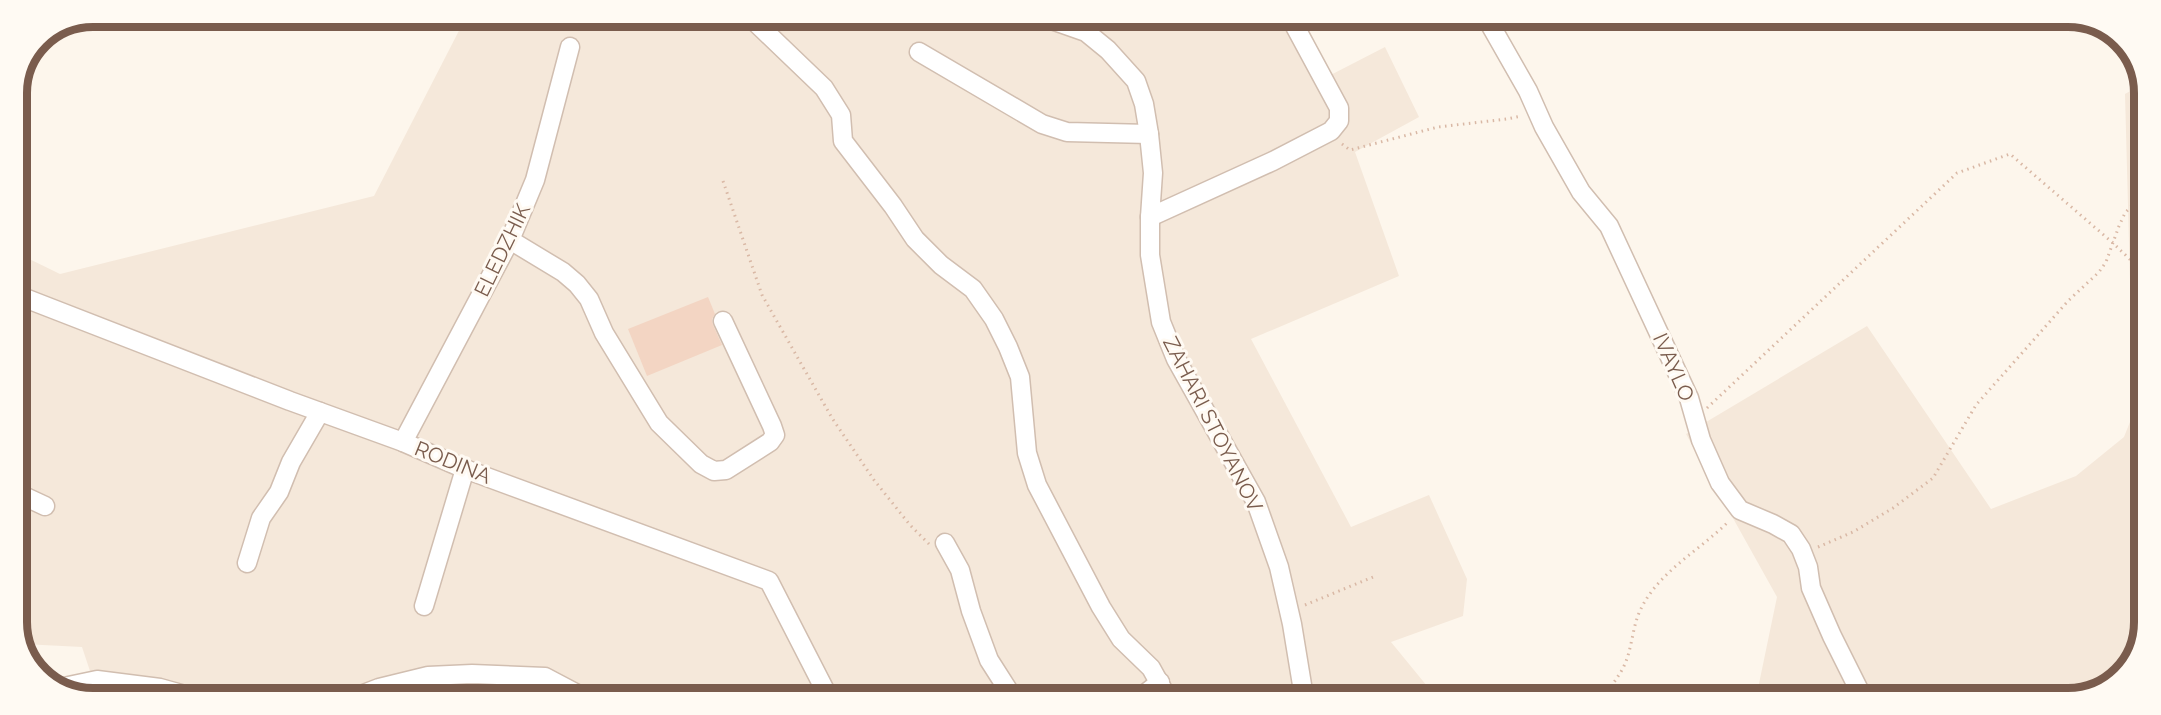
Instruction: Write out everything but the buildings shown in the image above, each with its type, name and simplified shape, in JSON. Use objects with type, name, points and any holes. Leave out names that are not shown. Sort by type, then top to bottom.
[{"type":"street","points":[[760,27],[824,88],[841,115],[843,141],[893,206],[915,239],[941,265],[973,289],[994,319],[1020,377],[1027,453],[1037,485],[1101,607],[1121,639],[1151,668],[1162,688]]},
{"type":"street","name":"ZAHARI STOYANOV","points":[[1072,27],[1086,32],[1123,65],[1136,81],[1144,104],[1149,134],[1153,173],[1150,255],[1161,322],[1176,359],[1256,502],[1279,567],[1302,688]]},
{"type":"street","points":[[1150,217],[1273,161],[1331,131],[1339,121],[1339,108],[1295,27]]},
{"type":"street","name":"IVAYLO","points":[[1492,27],[1528,91],[1544,128],[1581,192],[1609,226],[1689,398],[1701,440],[1720,483],[1740,510]]},
{"type":"street","name":"ELEDZHIK","points":[[403,442],[510,240],[535,180],[570,47]]},
{"type":"street","points":[[919,52],[1042,124],[1066,132],[1149,134]]},
{"type":"street","points":[[510,240],[563,272],[577,284],[589,299],[604,333],[659,423],[701,464],[714,471],[726,470],[770,442],[775,435],[723,321]]},
{"type":"street","name":"RODINA","points":[[27,299],[403,442],[465,469],[769,581],[824,688]]},
{"type":"street","points":[[247,563],[261,519],[279,492],[291,462],[320,412]]},
{"type":"street","points":[[424,606],[465,469]]},
{"type":"street","points":[[27,498],[45,506]]},
{"type":"street","points":[[1740,510],[1791,534],[1803,555],[1811,588],[1858,688]]},
{"type":"street","points":[[945,543],[960,570],[971,611],[989,660],[1007,688]]},
{"type":"street","points":[[379,688],[428,676],[472,674],[545,677],[566,688]]},
{"type":"street","points":[[73,685],[97,680],[160,688]]},
{"type":"path","points":[[1331,131],[1344,147],[1350,150],[1438,127],[1519,117],[1535,109]]},
{"type":"path","points":[[1695,420],[1957,172],[2010,154],[2134,263]]},
{"type":"path","points":[[723,181],[762,295],[832,418],[874,480],[910,525],[935,550],[955,561]]},
{"type":"path","points":[[1803,555],[1822,544],[1853,532],[1893,508],[1933,478],[1976,405],[2068,301],[2099,272],[2106,262],[2125,213],[2134,204]]},
{"type":"path","points":[[1611,688],[1624,667],[1639,614],[1657,585],[1740,510]]},
{"type":"path","points":[[1289,612],[1373,577]]},
{"type":"shaded area","points":[[461,27],[1286,27],[1317,82],[1385,47],[1419,117],[1355,152],[1399,276],[1251,339],[1351,527],[1429,495],[1467,579],[1463,616],[1391,642],[1429,688],[96,688],[82,647],[31,644],[28,635],[27,258],[60,274],[374,196]]},
{"type":"shaded area","points":[[2134,89],[2134,294],[2130,281],[2125,94]]},
{"type":"shaded area","points":[[1867,326],[1991,509],[2076,476],[2124,437],[2134,412],[2134,622],[2129,647],[2123,659],[2108,674],[2089,684],[2068,688],[1758,688],[1777,597],[1686,434]]}]
